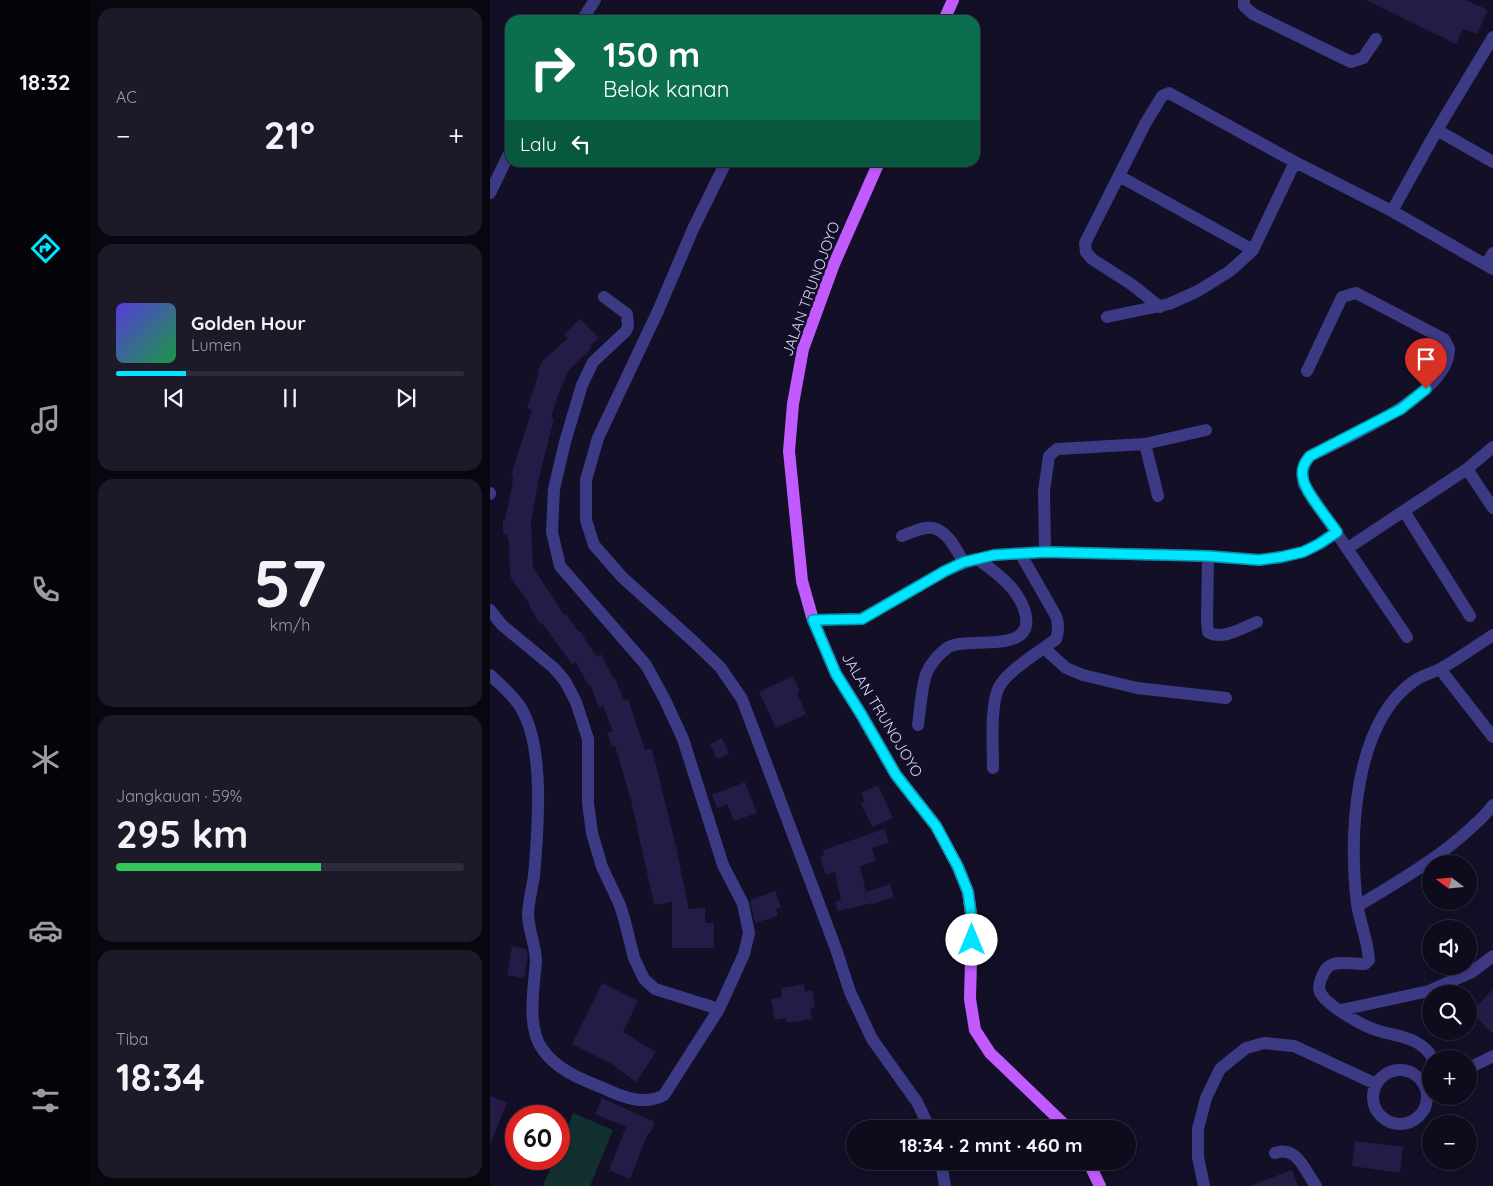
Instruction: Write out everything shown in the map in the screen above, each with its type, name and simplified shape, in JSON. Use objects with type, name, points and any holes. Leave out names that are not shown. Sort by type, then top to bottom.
[{"type":"main road","points":[[946,15],[953,0]]},
{"type":"main road","name":"JALAN TRUNOJOYO","points":[[877,167],[834,264],[803,349],[792,404],[789,450],[802,581],[813,620],[836,674],[896,775],[936,826],[958,867],[968,892],[972,921],[970,999],[975,1030],[990,1053],[1060,1120]]},
{"type":"main road","points":[[1092,1170],[1100,1186]]},
{"type":"street","points":[[585,15],[595,0]]},
{"type":"street","points":[[1244,0],[1244,6],[1253,14],[1351,62],[1363,58],[1376,39]]},
{"type":"street","points":[[1392,211],[1437,130],[1489,51],[1493,37]]},
{"type":"street","points":[[1160,307],[1131,284],[1092,259],[1086,252],[1085,243],[1146,124],[1162,96],[1170,93],[1295,162],[1392,211],[1489,267],[1493,253]]},
{"type":"street","points":[[1437,130],[1493,162]]},
{"type":"street","points":[[490,192],[505,162]]},
{"type":"street","points":[[1108,317],[1170,304],[1230,271],[1253,250],[1295,162]]},
{"type":"street","points":[[724,167],[693,229],[658,311],[598,438],[586,480],[586,520],[594,545],[622,578],[720,667],[742,699],[836,949],[850,992],[872,1039],[917,1102],[926,1120]]},
{"type":"street","points":[[1119,176],[1253,250]]},
{"type":"street","points":[[1307,371],[1342,297],[1349,294],[1356,293],[1444,339],[1449,348],[1447,360],[1440,373],[1426,389],[1401,409],[1310,456],[1302,470],[1304,485],[1407,637]]},
{"type":"street","points":[[490,675],[506,689],[520,707],[529,724],[536,750],[538,800],[534,878],[529,896],[528,915],[530,936],[536,954],[533,1026],[536,1039],[542,1050],[554,1064],[580,1078],[614,1094],[640,1101],[658,1099],[664,1095],[719,1009],[744,954],[749,933],[744,904],[722,865],[683,739],[664,700],[646,665],[560,566],[552,532],[554,489],[565,442],[582,385],[593,362],[626,331],[628,326],[628,314],[604,297]]},
{"type":"street","points":[[1045,552],[1044,491],[1049,456],[1057,450],[1145,444],[1206,430]]},
{"type":"street","points":[[1145,444],[1158,496]]},
{"type":"street","points":[[1348,548],[1467,469],[1493,447]]},
{"type":"street","points":[[1467,469],[1493,508]]},
{"type":"street","points":[[1404,511],[1470,616]]},
{"type":"street","points":[[902,536],[924,528],[932,528],[949,540],[971,561],[999,575],[1022,602],[1026,618],[1024,629],[1015,639],[949,646],[939,655],[927,672],[918,725]]},
{"type":"street","points":[[813,620],[862,619],[945,571],[994,555],[1045,552],[1208,556],[1259,560],[1303,552],[1337,532]]},
{"type":"street","points":[[993,768],[994,704],[999,686],[1014,671],[1056,639],[1058,623],[1020,553]]},
{"type":"street","points":[[1208,556],[1208,632],[1221,636],[1257,622]]},
{"type":"street","points":[[490,610],[502,625],[537,656],[554,668],[565,680],[576,702],[588,739],[588,803],[592,833],[602,867],[619,903],[634,958],[644,979],[655,989],[719,1009]]},
{"type":"street","points":[[1426,1050],[1412,1040],[1373,1029],[1358,1022],[1328,1001],[1320,988],[1322,975],[1332,963],[1365,964],[1369,960],[1358,906],[1355,880],[1357,805],[1360,776],[1383,713],[1397,696],[1415,680],[1440,669],[1493,635]]},
{"type":"street","points":[[1044,648],[1066,668],[1083,675],[1137,688],[1226,698]]},
{"type":"street","points":[[1440,669],[1493,737]]},
{"type":"street","points":[[1358,906],[1433,860],[1460,839],[1493,805]]},
{"type":"street","points":[[1341,1010],[1429,991],[1472,972],[1493,956]]},
{"type":"street","points":[[1204,1186],[1198,1157],[1198,1129],[1206,1098],[1220,1069],[1246,1048],[1264,1043],[1294,1046],[1376,1084]]},
{"type":"street","points":[[1477,1064],[1493,1056]]},
{"type":"street","points":[[1422,1081],[1413,1074],[1403,1070],[1392,1071],[1383,1076],[1376,1084],[1373,1094],[1374,1105],[1378,1114],[1387,1121],[1397,1124],[1407,1124],[1417,1119],[1425,1105]]},
{"type":"street","points":[[1275,1153],[1282,1150],[1292,1154],[1299,1160],[1316,1186]]},
{"type":"street","points":[[942,1170],[945,1186]]},
{"type":"green space","points":[[573,1113],[613,1130],[590,1186],[543,1186],[550,1170],[570,1170],[570,1120]]},
{"type":"building","points":[[1366,0],[1466,0],[1488,10],[1477,34],[1463,29],[1456,44]]},
{"type":"building","points":[[580,319],[599,338],[590,346],[592,348],[569,370],[558,395],[551,418],[554,419],[540,473],[531,522],[533,567],[564,615],[566,614],[580,631],[597,657],[601,654],[613,678],[615,678],[624,700],[628,699],[645,750],[652,749],[689,909],[705,908],[705,923],[714,923],[714,948],[672,948],[672,902],[654,905],[632,804],[615,745],[612,747],[607,733],[613,731],[603,706],[599,708],[590,684],[588,685],[576,662],[572,664],[542,623],[540,624],[530,605],[510,576],[509,543],[507,534],[503,534],[503,521],[505,521],[512,486],[513,476],[511,475],[532,410],[527,408],[539,373],[537,372],[543,360],[568,338],[564,334]]},
{"type":"building","points":[[793,676],[800,692],[797,693],[806,714],[776,728],[759,692]]},
{"type":"building","points":[[722,738],[729,753],[717,759],[710,744]]},
{"type":"building","points":[[745,782],[757,813],[734,821],[727,804],[717,808],[712,795]]},
{"type":"building","points":[[878,785],[893,818],[872,827],[861,803],[865,802],[861,793]]},
{"type":"building","points":[[884,829],[889,842],[872,848],[876,861],[860,866],[866,892],[890,884],[894,897],[873,904],[838,911],[835,902],[841,900],[835,872],[826,875],[820,857],[824,855],[823,850]]},
{"type":"building","points":[[775,891],[781,907],[776,909],[778,916],[755,923],[750,900]]},
{"type":"building","points":[[512,946],[526,949],[528,956],[524,978],[507,975]]},
{"type":"building","points":[[602,983],[638,1001],[623,1032],[656,1052],[636,1082],[612,1064],[572,1044]]},
{"type":"building","points":[[804,984],[805,992],[812,990],[815,1007],[810,1008],[812,1019],[787,1023],[786,1018],[775,1020],[771,999],[782,997],[781,988]]},
{"type":"building","points":[[1493,989],[1493,1034],[1477,1018],[1477,1006]]},
{"type":"building","points":[[490,1096],[507,1103],[490,1144]]},
{"type":"building","points":[[602,1098],[655,1122],[650,1134],[648,1133],[630,1179],[609,1170],[626,1127],[595,1114]]},
{"type":"building","points":[[1355,1141],[1403,1147],[1400,1173],[1352,1166]]},
{"type":"building","points":[[1292,1170],[1298,1186],[1252,1186],[1252,1185]]},
{"type":"route","points":[[972,940],[972,921],[968,892],[958,867],[936,826],[896,775],[836,674],[813,620],[862,619],[945,571],[964,562],[994,555],[1045,552],[1208,556],[1259,560],[1303,552],[1337,532],[1304,485],[1302,470],[1310,456],[1401,409],[1426,389]]}]
